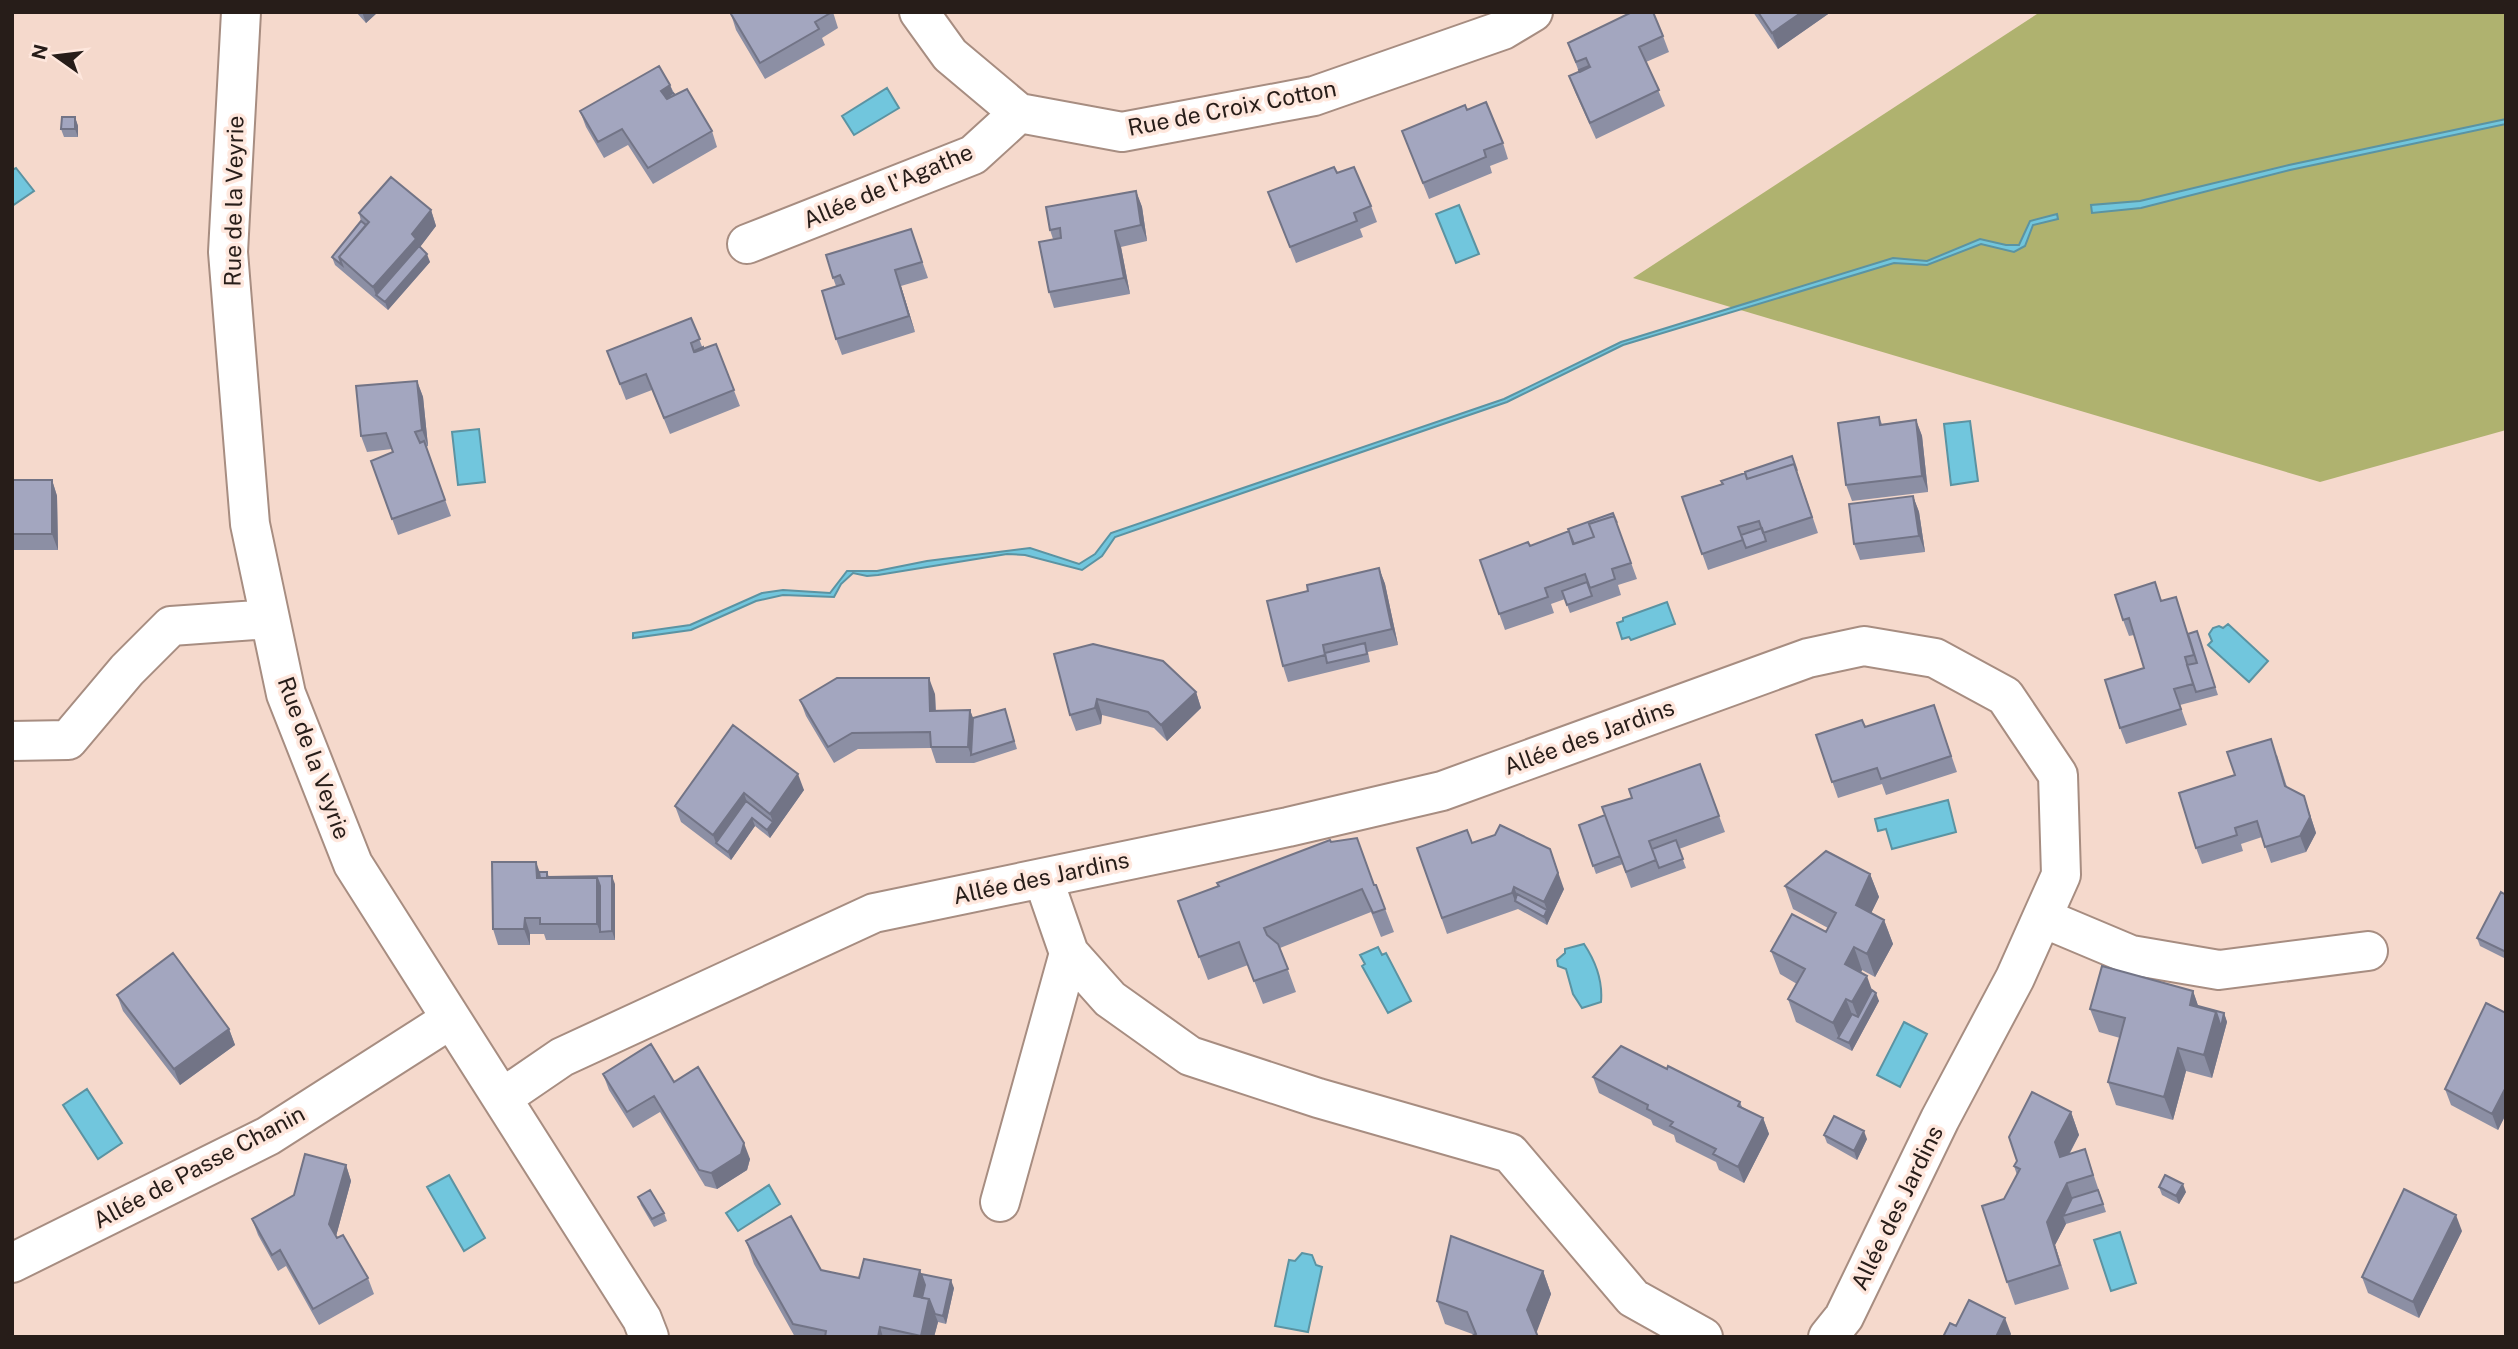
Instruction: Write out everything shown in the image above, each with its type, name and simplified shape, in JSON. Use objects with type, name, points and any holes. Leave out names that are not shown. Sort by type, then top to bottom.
[{"type":"street","name":"Rue de la Veyrie","points":[[241,12],[228,252],[250,524],[286,694],[353,864],[642,1319],[649,1337]]},
{"type":"street","name":"Rue de Croix Cotton","points":[[919,12],[950,55],[1019,113],[1122,132],[1314,96],[1503,30],[1533,12]]},
{"type":"street","name":"Allée de l'Agathe","points":[[747,244],[973,155],[1019,113]]},
{"type":"street","points":[[12,741],[68,740],[127,670],[171,626],[270,619]]},
{"type":"street","name":"Allée des Jardins","points":[[502,1098],[562,1057],[874,913],[1288,827],[1442,791],[1808,659],[1864,646],[1935,658],[2006,696],[2057,775],[2061,875],[2015,978],[1940,1119],[1844,1317],[1828,1337]]},
{"type":"street","points":[[1043,878],[1069,953],[1110,999],[1190,1056],[1318,1098],[1510,1153],[1633,1298],[1703,1337]]},
{"type":"street","points":[[2043,918],[2131,955],[2219,970],[2368,951]]},
{"type":"street","points":[[1000,1202],[1069,953]]},
{"type":"street","name":"Allée de Passe Chanin","points":[[12,1263],[268,1136],[451,1019]]},
{"type":"green space","points":[[2040,12],[2506,12],[2506,430],[2320,482],[1633,278]]},
{"type":"water","points":[[887,88],[899,108],[854,135],[842,116]]},
{"type":"water","points":[[2506,119],[2506,124],[2290,170],[2141,208],[2092,213],[2091,205],[2140,201],[2289,165]]},
{"type":"water","points":[[16,168],[34,191],[12,206],[12,170]]},
{"type":"water","points":[[1459,205],[1479,254],[1456,263],[1436,214]]},
{"type":"water","points":[[2057,214],[2058,219],[2033,225],[2025,246],[2014,252],[1981,244],[1927,265],[1894,263],[1623,345],[1507,402],[1115,537],[1102,556],[1082,570],[1025,555],[1007,554],[878,575],[853,573],[841,584],[834,597],[783,595],[756,601],[691,630],[633,638],[633,633],[690,625],[762,593],[783,590],[830,593],[847,571],[877,571],[927,561],[1030,548],[1079,564],[1095,554],[1111,533],[1504,399],[1621,342],[1893,258],[1927,261],[1980,239],[2019,245],[2030,221]]},
{"type":"water","points":[[1970,421],[1978,481],[1951,485],[1944,424]]},
{"type":"water","points":[[479,429],[485,482],[458,485],[452,432]]},
{"type":"water","points":[[1667,602],[1675,624],[1631,640],[1629,637],[1622,639],[1617,623],[1623,621],[1623,618]]},
{"type":"water","points":[[2228,624],[2268,661],[2249,682],[2208,645],[2212,641],[2209,634],[2213,628],[2223,628]]},
{"type":"water","points":[[1948,800],[1956,832],[1892,849],[1886,829],[1878,831],[1875,819]]},
{"type":"water","points":[[1584,944],[1598,972],[1601,1002],[1582,1008],[1573,994],[1566,969],[1558,966],[1557,960],[1565,953],[1565,949]]},
{"type":"water","points":[[1378,947],[1382,955],[1386,953],[1411,1001],[1388,1013],[1362,966],[1365,964],[1360,955]]},
{"type":"water","points":[[1904,1022],[1927,1034],[1900,1087],[1877,1075]]},
{"type":"water","points":[[87,1089],[122,1143],[98,1159],[63,1105]]},
{"type":"water","points":[[449,1175],[485,1238],[464,1251],[427,1187]]},
{"type":"water","points":[[769,1185],[780,1204],[738,1231],[726,1213]]},
{"type":"water","points":[[2120,1232],[2136,1283],[2111,1291],[2094,1240]]},
{"type":"water","points":[[1302,1253],[1312,1255],[1316,1265],[1322,1267],[1308,1332],[1275,1326],[1289,1260],[1295,1261]]},
{"type":"building","points":[[832,12],[815,22],[819,29],[760,63],[731,14]]},
{"type":"building","points":[[1632,12],[1653,12],[1663,36],[1639,47],[1659,90],[1590,123],[1569,76],[1590,67],[1586,58],[1576,62],[1568,43]]},
{"type":"building","points":[[1758,12],[1802,12],[1772,33]]},
{"type":"building","points":[[659,66],[670,85],[661,91],[667,99],[687,89],[712,131],[648,168],[622,129],[598,142],[580,111]]},
{"type":"building","points":[[1486,102],[1503,143],[1484,150],[1486,157],[1423,183],[1402,131],[1465,105],[1467,110]]},
{"type":"building","points":[[62,117],[75,117],[75,129],[61,129]]},
{"type":"building","points":[[1334,167],[1337,173],[1354,167],[1371,206],[1354,213],[1357,221],[1290,247],[1268,192]]},
{"type":"building","points":[[391,177],[431,210],[412,234],[416,239],[373,287],[339,257],[369,222],[359,213]]},
{"type":"building","points":[[1136,191],[1141,225],[1115,231],[1124,278],[1049,292],[1039,242],[1061,238],[1060,228],[1050,230],[1046,207]]},
{"type":"building","points":[[361,221],[366,225],[339,257],[342,265],[332,257]]},
{"type":"building","points":[[911,229],[922,262],[895,270],[909,316],[836,339],[822,291],[844,284],[840,275],[833,278],[826,255]]},
{"type":"building","points":[[419,246],[427,254],[385,302],[376,295]]},
{"type":"building","points":[[691,318],[700,339],[691,343],[694,352],[716,344],[734,390],[664,418],[646,374],[620,384],[607,351]]},
{"type":"building","points":[[417,381],[422,430],[415,432],[420,443],[424,441],[445,500],[392,519],[371,461],[393,452],[386,433],[361,436],[356,386]]},
{"type":"building","points":[[1879,417],[1880,425],[1916,420],[1922,476],[1846,485],[1838,423]]},
{"type":"building","points":[[1792,456],[1797,471],[1794,464],[1747,479],[1745,472]]},
{"type":"building","points":[[1794,464],[1812,517],[1763,533],[1759,521],[1738,527],[1743,540],[1702,554],[1682,497],[1723,484],[1721,481],[1745,473],[1747,479]]},
{"type":"building","points":[[12,480],[52,480],[52,534],[12,534]]},
{"type":"building","points":[[1913,496],[1919,536],[1854,544],[1849,504]]},
{"type":"building","points":[[1613,513],[1617,523],[1614,516],[1589,524],[1594,537],[1574,544],[1568,529]]},
{"type":"building","points":[[1614,516],[1631,563],[1612,569],[1615,579],[1590,588],[1585,574],[1545,588],[1548,597],[1499,614],[1480,560],[1528,542],[1530,546],[1569,531],[1573,544],[1594,537],[1589,524]]},
{"type":"building","points":[[1762,528],[1766,541],[1746,548],[1741,535]]},
{"type":"building","points":[[1379,568],[1392,629],[1323,645],[1325,655],[1283,666],[1267,601],[1308,591],[1307,585]]},
{"type":"building","points":[[1587,582],[1592,596],[1567,605],[1562,591]]},
{"type":"building","points":[[2155,582],[2161,601],[2176,597],[2194,655],[2185,657],[2193,684],[2174,689],[2181,709],[2120,728],[2105,680],[2144,668],[2129,618],[2123,620],[2115,595]]},
{"type":"building","points":[[2197,631],[2215,687],[2196,692],[2187,665],[2197,663],[2188,634]]},
{"type":"building","points":[[1365,643],[1367,654],[1327,663],[1325,653]]},
{"type":"building","points":[[1093,644],[1163,661],[1196,692],[1161,725],[1148,712],[1097,699],[1095,708],[1070,715],[1054,654]]},
{"type":"building","points":[[837,678],[929,678],[930,711],[970,710],[968,747],[931,747],[930,732],[852,733],[828,747],[800,700]]},
{"type":"building","points":[[1934,705],[1951,756],[1881,779],[1877,768],[1832,782],[1816,735],[1862,720],[1865,727]]},
{"type":"building","points":[[1005,709],[1014,741],[971,755],[973,718]]},
{"type":"building","points":[[733,725],[798,774],[770,814],[744,793],[713,835],[675,806]]},
{"type":"building","points":[[2271,739],[2285,786],[2304,796],[2310,817],[2300,836],[2265,847],[2257,821],[2235,828],[2237,835],[2196,848],[2179,793],[2235,775],[2227,752]]},
{"type":"building","points":[[1700,764],[1719,816],[1649,841],[1656,860],[1626,872],[1602,807],[1632,798],[1629,789]]},
{"type":"building","points":[[746,801],[773,822],[767,830],[752,818],[728,852],[716,843]]},
{"type":"building","points":[[1605,815],[1620,856],[1593,866],[1579,825]]},
{"type":"building","points":[[1500,825],[1550,849],[1558,873],[1544,902],[1514,887],[1512,893],[1442,918],[1417,848],[1467,830],[1472,843],[1495,835]]},
{"type":"building","points":[[1357,838],[1385,909],[1373,913],[1362,889],[1264,928],[1267,935],[1278,944],[1288,969],[1254,981],[1239,942],[1199,957],[1178,901],[1219,886],[1217,883],[1330,840]]},
{"type":"building","points":[[1676,840],[1683,859],[1659,868],[1652,849]]},
{"type":"building","points":[[1826,851],[1870,874],[1856,905],[1884,920],[1867,954],[1854,947],[1845,964],[1867,976],[1852,1002],[1846,999],[1833,1023],[1788,999],[1805,969],[1771,951],[1792,914],[1826,932],[1836,913],[1785,886]]},
{"type":"building","points":[[492,862],[536,862],[537,878],[597,878],[597,924],[540,924],[540,918],[525,918],[524,929],[493,929]]},
{"type":"building","points":[[539,872],[547,872],[547,877],[612,876],[612,931],[600,932],[600,886],[597,878],[540,878]]},
{"type":"building","points":[[2501,892],[2506,895],[2506,952],[2477,938]]},
{"type":"building","points":[[1517,894],[1547,910],[1544,917],[1515,901]]},
{"type":"building","points":[[173,953],[229,1029],[174,1069],[117,995]]},
{"type":"building","points":[[2102,966],[2193,991],[2190,1005],[2216,1012],[2204,1055],[2178,1048],[2164,1097],[2108,1082],[2125,1018],[2090,1009]]},
{"type":"building","points":[[1872,990],[1876,993],[1849,1043],[1838,1038],[1852,1014],[1858,1017]]},
{"type":"building","points":[[2486,1003],[2506,1013],[2506,1087],[2492,1114],[2445,1089]]},
{"type":"building","points":[[2198,1006],[2224,1013],[2221,1027],[2216,1012]]},
{"type":"building","points":[[651,1044],[674,1082],[698,1067],[744,1143],[741,1154],[711,1173],[699,1170],[654,1096],[627,1112],[603,1074]]},
{"type":"building","points":[[1621,1046],[1740,1102],[1738,1106],[1763,1118],[1738,1167],[1713,1154],[1716,1149],[1670,1126],[1673,1122],[1647,1109],[1648,1105],[1593,1077]]},
{"type":"building","points":[[2032,1092],[2071,1112],[2055,1142],[2060,1157],[2085,1149],[2093,1175],[2067,1183],[2047,1222],[2060,1265],[2007,1282],[1982,1206],[2004,1199],[2020,1169],[2014,1166],[2017,1161],[2009,1137]]},
{"type":"building","points":[[1834,1116],[1864,1131],[1854,1151],[1824,1135]]},
{"type":"building","points":[[305,1154],[346,1165],[329,1224],[337,1238],[343,1235],[368,1278],[313,1309],[280,1250],[272,1255],[252,1219],[294,1195]]},
{"type":"building","points":[[2165,1175],[2183,1184],[2176,1196],[2159,1187]]},
{"type":"building","points":[[2404,1189],[2456,1215],[2413,1302],[2362,1277]]},
{"type":"building","points":[[650,1190],[664,1213],[652,1219],[638,1197]]},
{"type":"building","points":[[2098,1190],[2103,1204],[2063,1216],[2072,1198]]},
{"type":"building","points":[[791,1216],[821,1270],[859,1278],[864,1259],[920,1270],[914,1296],[929,1299],[921,1336],[880,1327],[878,1337],[825,1337],[826,1331],[793,1324],[746,1241]]},
{"type":"building","points":[[1451,1236],[1543,1271],[1527,1310],[1538,1337],[1470,1337],[1476,1334],[1467,1312],[1437,1301]]},
{"type":"building","points":[[921,1274],[951,1280],[943,1316],[935,1314],[929,1299],[922,1298],[925,1285]]},
{"type":"building","points":[[1969,1300],[2005,1318],[1996,1337],[1943,1337],[1950,1323],[1956,1326]]}]
